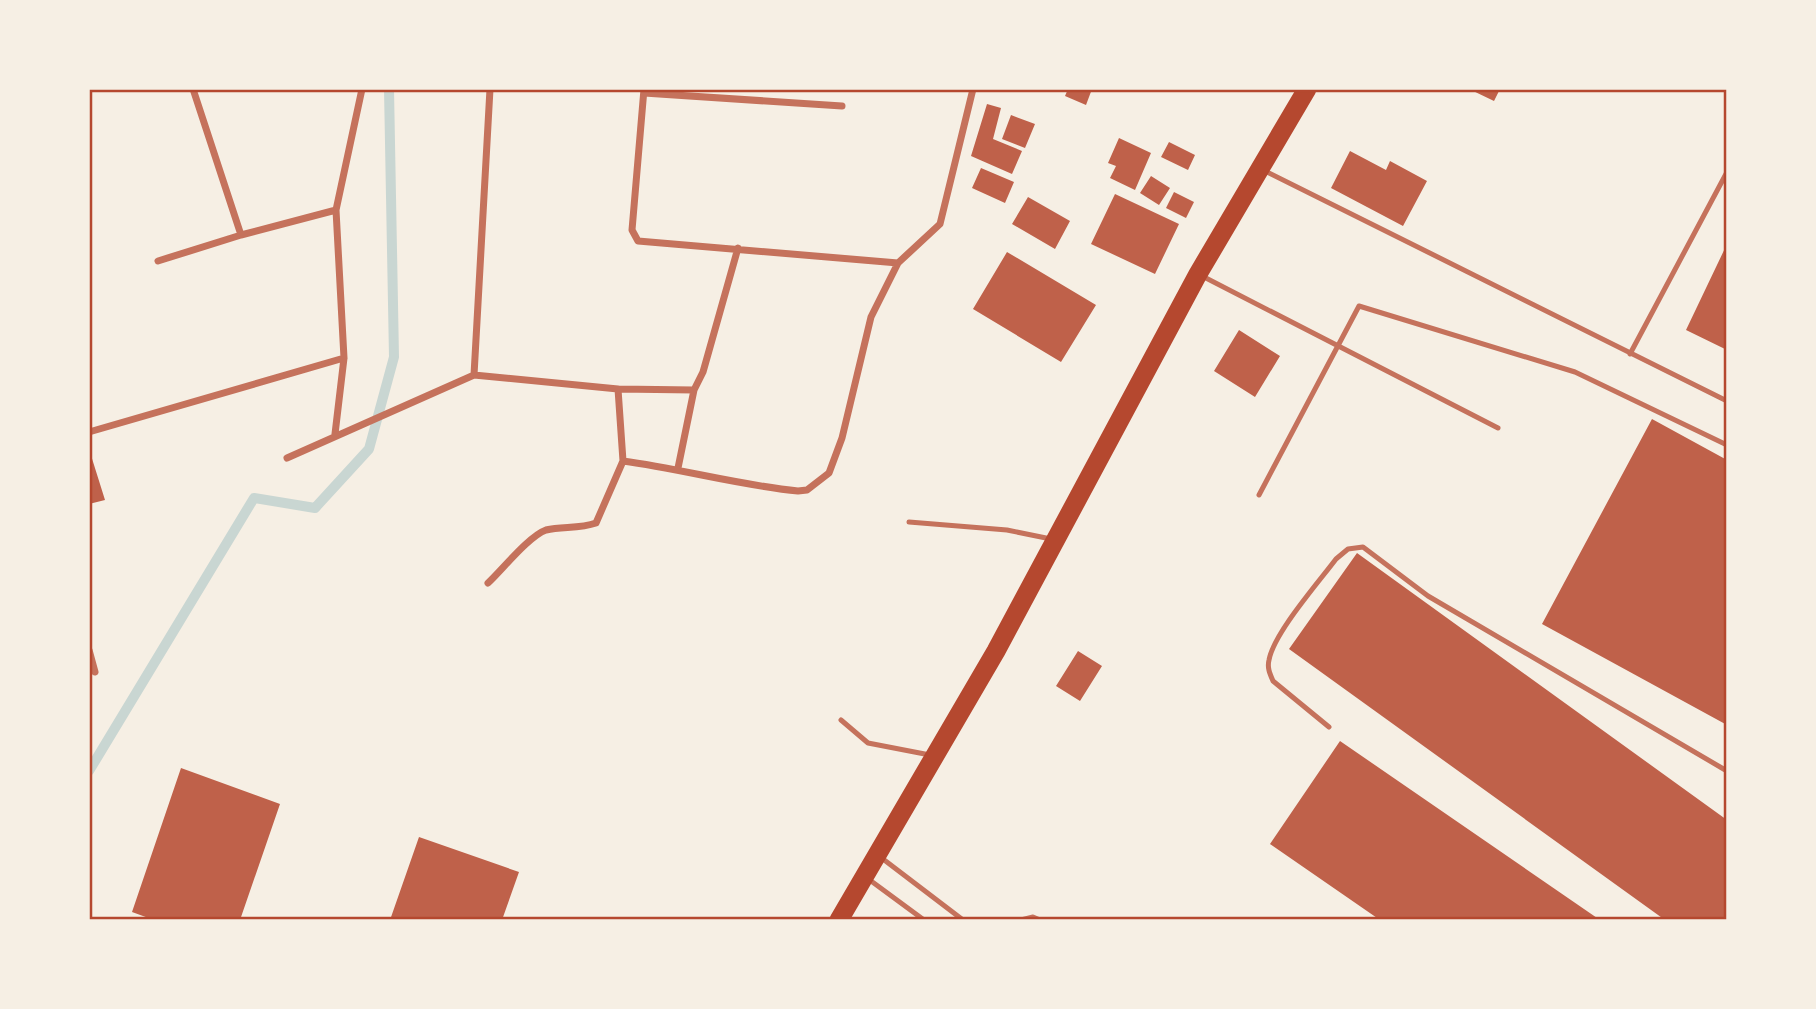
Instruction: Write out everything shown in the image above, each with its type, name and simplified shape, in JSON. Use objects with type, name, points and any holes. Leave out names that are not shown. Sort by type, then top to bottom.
[{"type":"highway","points":[[839,920],[1057,540],[1198,274],[1307,89]]},
{"type":"street","points":[[193,89],[241,235]]},
{"type":"street","points":[[335,434],[344,358],[336,211],[362,89]]},
{"type":"street","points":[[474,375],[490,89]]},
{"type":"street","points":[[624,461],[678,468],[740,485],[798,491],[807,490],[829,473],[842,438],[871,317],[898,263],[940,224],[973,89]]},
{"type":"street","points":[[842,106],[644,91],[632,230],[638,240],[652,243],[898,263]]},
{"type":"street","points":[[158,261],[241,235],[336,211]]},
{"type":"street","points":[[678,468],[694,390],[703,372],[738,248]]},
{"type":"street","points":[[89,432],[344,358]]},
{"type":"street","points":[[286,458],[335,434],[474,375],[618,389],[694,390]]},
{"type":"street","points":[[488,583],[536,536],[546,530],[582,528],[596,523],[624,461],[618,389]]},
{"type":"street","points":[[89,650],[95,673]]},
{"type":"lane","points":[[1259,168],[1727,401]]},
{"type":"lane","points":[[1630,354],[1727,172]]},
{"type":"lane","points":[[1198,274],[1498,428]]},
{"type":"lane","points":[[1259,495],[1359,306],[1575,372],[1727,445]]},
{"type":"lane","points":[[909,522],[1007,530],[1057,540]]},
{"type":"lane","points":[[1329,727],[1273,681],[1269,660],[1276,641],[1336,559],[1348,549],[1363,547],[1428,596],[1727,771]]},
{"type":"lane","points":[[841,720],[868,743],[933,756]]},
{"type":"lane","points":[[877,854],[963,920]]},
{"type":"lane","points":[[864,876],[924,920]]},
{"type":"lane","points":[[1021,920],[1033,917],[1040,920]]},
{"type":"building","points":[[1068,89],[1092,89],[1086,105],[1065,96]]},
{"type":"building","points":[[1469,89],[1500,89],[1494,101]]},
{"type":"building","points":[[987,104],[1001,108],[993,139],[1022,151],[1012,174],[971,156]]},
{"type":"building","points":[[1011,115],[1035,124],[1025,148],[1002,139]]},
{"type":"building","points":[[1119,138],[1151,153],[1135,190],[1110,178],[1116,166],[1108,163]]},
{"type":"building","points":[[1169,142],[1195,155],[1188,170],[1161,157]]},
{"type":"building","points":[[1350,151],[1386,170],[1390,161],[1427,181],[1403,226],[1331,188]]},
{"type":"building","points":[[981,168],[1014,182],[1005,203],[972,188]]},
{"type":"building","points":[[1151,176],[1170,188],[1159,205],[1140,193]]},
{"type":"building","points":[[1174,192],[1194,202],[1186,218],[1166,208]]},
{"type":"building","points":[[1115,194],[1179,224],[1155,274],[1091,244]]},
{"type":"building","points":[[1028,197],[1070,221],[1055,249],[1012,224]]},
{"type":"building","points":[[1727,244],[1727,350],[1686,330]]},
{"type":"building","points":[[1007,252],[1096,305],[1061,362],[973,309]]},
{"type":"building","points":[[1239,330],[1280,356],[1255,397],[1214,371]]},
{"type":"building","points":[[1652,419],[1727,460],[1727,725],[1542,624]]},
{"type":"building","points":[[89,449],[105,500],[89,504]]},
{"type":"building","points":[[1357,553],[1727,820],[1727,920],[1665,920],[1289,649]]},
{"type":"building","points":[[1078,651],[1102,666],[1080,701],[1056,686]]},
{"type":"building","points":[[1340,741],[1600,920],[1380,920],[1270,844]]},
{"type":"building","points":[[181,768],[280,804],[240,920],[154,920],[132,912]]},
{"type":"building","points":[[419,837],[519,872],[502,920],[390,920]]},
{"type":"waterway","points":[[89,771],[254,498],[315,508],[369,449],[394,357],[389,89]]}]
